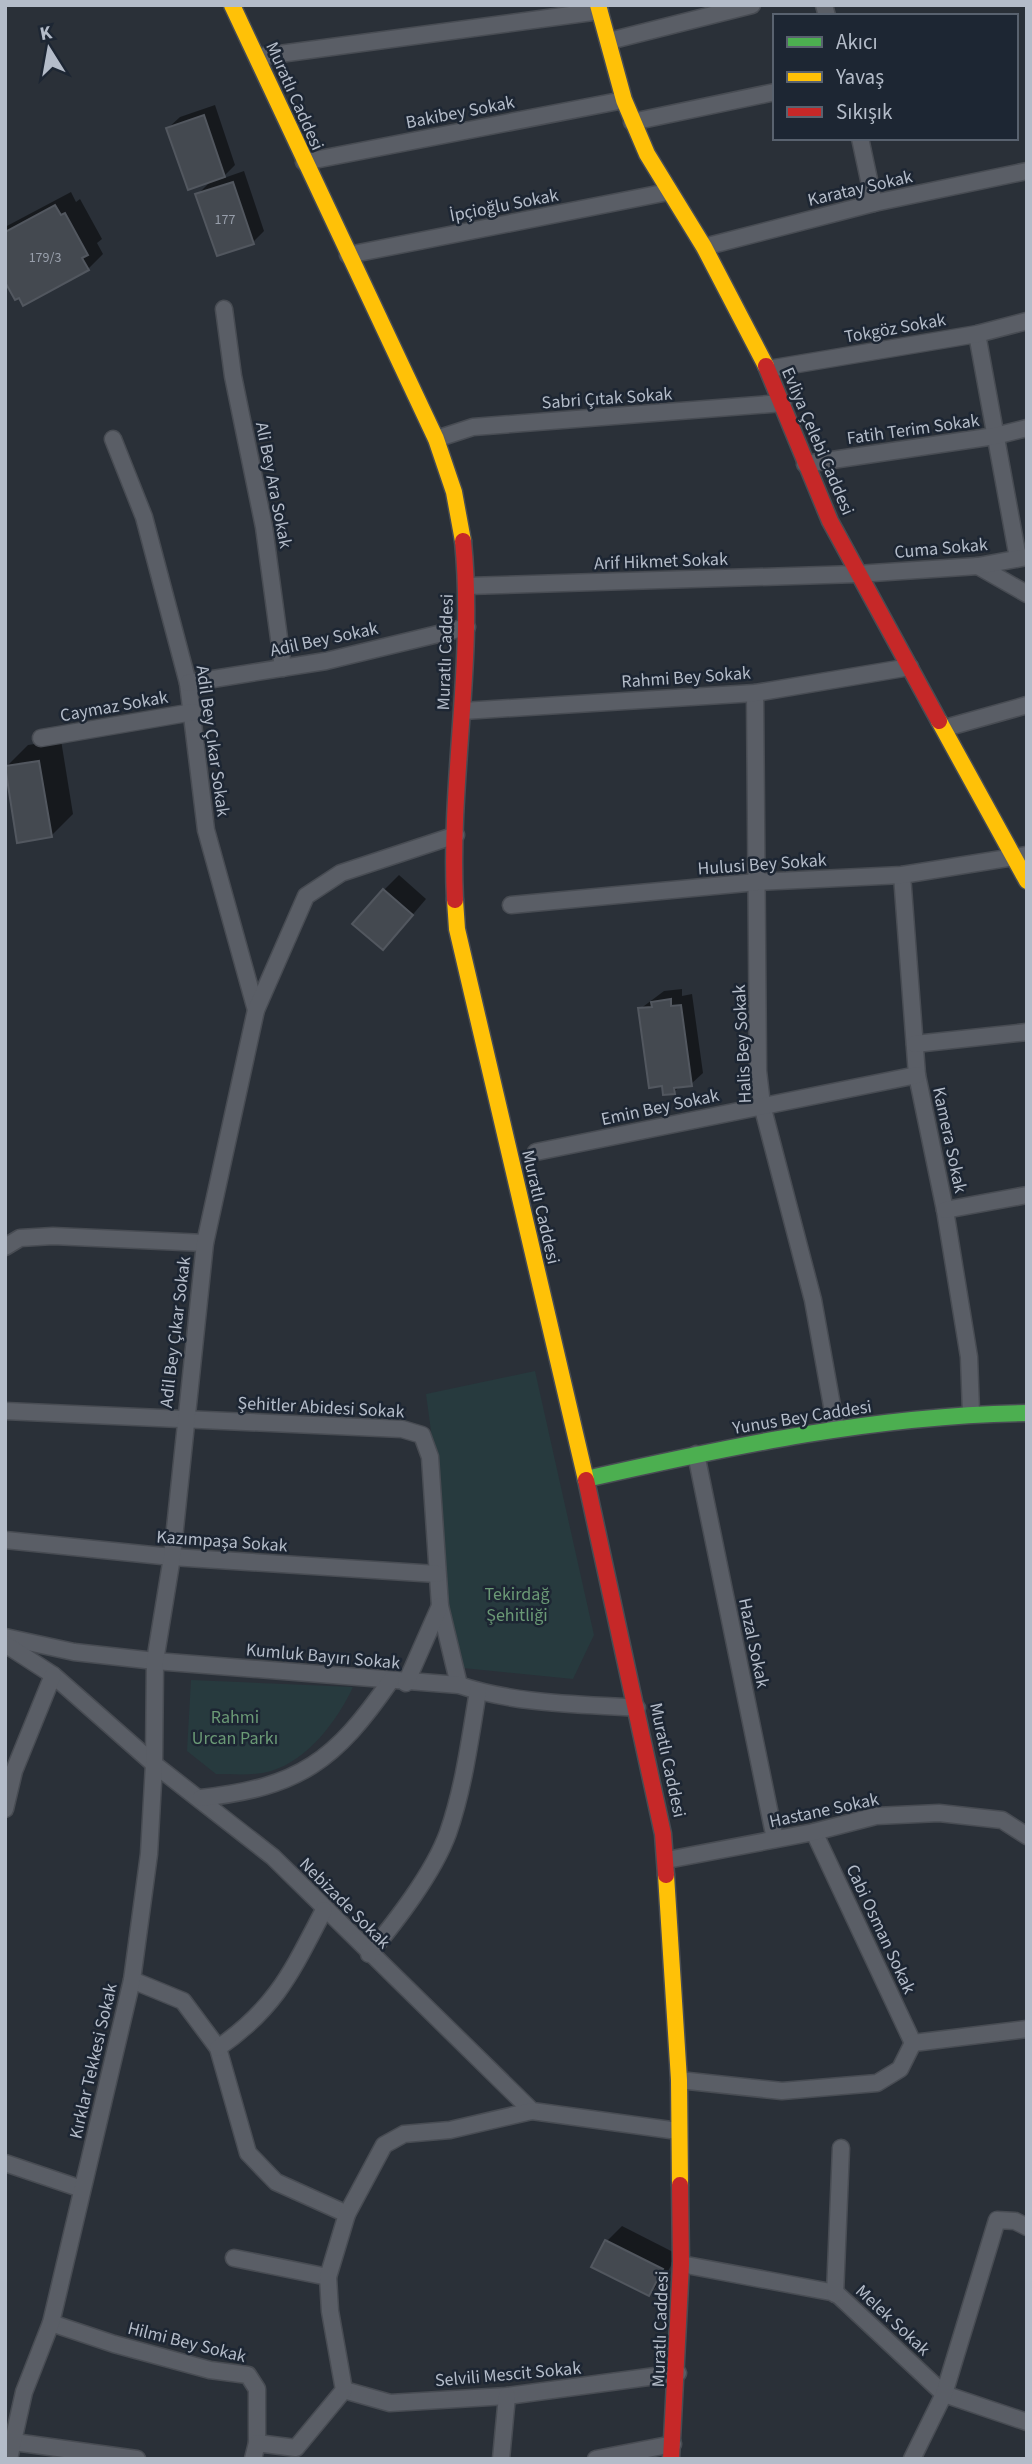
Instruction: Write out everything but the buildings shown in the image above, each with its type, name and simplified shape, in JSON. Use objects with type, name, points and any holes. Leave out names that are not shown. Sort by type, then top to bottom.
[{"type":"main road","name":"Muratlı Caddesi","points":[[232,5],[436,439],[451,481],[461,526],[467,586],[467,627],[456,835],[457,929],[586,1479],[637,1707],[667,1860],[679,2080],[681,2264],[678,2373],[672,2451]]},
{"type":"main road","name":"Evliya Çelebi Caddesi","points":[[599,8],[632,122],[668,192],[704,247],[768,369],[805,464],[857,573],[1021,857],[1027,881]]},
{"type":"main road","name":"Yunus Bey Caddesi","points":[[586,1479],[696,1454],[836,1429],[971,1412],[1027,1413]]},
{"type":"street","points":[[610,41],[752,5]]},
{"type":"street","points":[[257,57],[599,8]]},
{"type":"street","points":[[632,122],[773,92]]},
{"type":"street","name":"Bakibey Sokak","points":[[304,162],[624,100]]},
{"type":"street","points":[[860,140],[874,203]]},
{"type":"street","name":"Karatay Sokak","points":[[704,247],[874,203],[1027,171]]},
{"type":"street","name":"İpçioğlu Sokak","points":[[348,255],[668,192]]},
{"type":"street","name":"Ali Bey Ara Sokak","points":[[224,309],[233,376],[264,527],[283,668]]},
{"type":"street","name":"Tokgöz Sokak","points":[[768,369],[977,334],[1027,321]]},
{"type":"street","points":[[977,334],[995,436],[1023,557]]},
{"type":"street","name":"Sabri Çıtak Sokak","points":[[436,439],[473,427],[783,403]]},
{"type":"street","name":"Fatih Terim Sokak","points":[[805,464],[995,436],[1027,428]]},
{"type":"street","name":"Adil Bey Çıkar Sokak","points":[[113,439],[144,517],[188,683],[206,830],[256,1010]]},
{"type":"street","name":"Cuma Sokak","points":[[857,573],[978,565],[1023,557]]},
{"type":"street","points":[[978,565],[1027,594]]},
{"type":"street","name":"Arif Hikmet Sokak","points":[[467,586],[857,573]]},
{"type":"street","name":"Adil Bey Sokak","points":[[188,683],[283,668],[467,627]]},
{"type":"street","name":"Rahmi Bey Sokak","points":[[463,711],[755,692],[909,667]]},
{"type":"street","name":"Halis Bey Sokak","points":[[755,692],[758,1071],[762,1105],[813,1300],[836,1429]]},
{"type":"street","points":[[945,728],[1027,705]]},
{"type":"street","name":"Caymaz Sokak","points":[[41,738],[193,712]]},
{"type":"street","name":"Adil Bey Çıkar Sokak","points":[[155,1661],[172,1557],[184,1419],[205,1243],[256,1010],[306,896],[341,873],[456,835]]},
{"type":"street","name":"Hulusi Bey Sokak","points":[[511,905],[757,882],[902,875],[1021,857]]},
{"type":"street","name":"Kamera Sokak","points":[[902,875],[917,1074],[945,1210],[969,1357],[971,1412]]},
{"type":"street","points":[[915,1044],[1027,1032]]},
{"type":"street","name":"Emin Bey Sokak","points":[[536,1152],[917,1074]]},
{"type":"street","points":[[945,1210],[1027,1195]]},
{"type":"street","points":[[5,1247],[20,1238],[52,1236],[205,1243]]},
{"type":"street","name":"Şehitler Abidesi Sokak","points":[[5,1411],[402,1429],[422,1436],[429,1457],[440,1606],[459,1685]]},
{"type":"street","name":"Hazal Sokak","points":[[696,1454],[775,1839]]},
{"type":"street","name":"Kazımpaşa Sokak","points":[[5,1539],[172,1557],[437,1574]]},
{"type":"street","points":[[201,1798],[242,1794],[290,1780],[323,1761],[398,1682],[440,1606]]},
{"type":"street","name":"Kumluk Bayırı Sokak","points":[[5,1637],[75,1652],[155,1661],[459,1685],[478,1691],[565,1703],[637,1707]]},
{"type":"street","name":"Nebizade Sokak","points":[[5,1643],[53,1675],[154,1764],[201,1798],[273,1857],[324,1910],[532,2111]]},
{"type":"street","name":"Kırklar Tekkesi Sokak","points":[[9,2459],[24,2392],[51,2323],[132,1980],[149,1854],[154,1764],[155,1661]]},
{"type":"street","points":[[5,1809],[10,1769],[53,1675]]},
{"type":"street","points":[[369,1954],[401,1916],[447,1836],[461,1791],[478,1691]]},
{"type":"street","name":"Hastane Sokak","points":[[667,1860],[814,1832],[876,1816],[939,1812],[1002,1820],[1027,1836]]},
{"type":"street","name":"Cabi Osman Sokak","points":[[814,1832],[913,2043]]},
{"type":"street","points":[[218,2048],[249,2027],[273,2001],[324,1910]]},
{"type":"street","points":[[132,1980],[183,2001],[218,2048],[248,2153],[276,2182],[347,2214]]},
{"type":"street","points":[[679,2080],[782,2091],[877,2083],[900,2069],[913,2043],[1027,2029]]},
{"type":"street","points":[[255,2451],[296,2448],[344,2390],[330,2311],[328,2277],[347,2214],[384,2145],[404,2134],[450,2130],[532,2111],[678,2131]]},
{"type":"street","points":[[835,2294],[841,2148]]},
{"type":"street","points":[[5,2162],[82,2189]]},
{"type":"street","points":[[912,2459],[944,2394],[997,2220],[1015,2221],[1027,2227]]},
{"type":"street","points":[[234,2258],[328,2277]]},
{"type":"street","name":"Melek Sokak","points":[[681,2264],[835,2294],[944,2394],[1027,2422]]},
{"type":"street","name":"Hilmi Bey Sokak","points":[[51,2323],[197,2367],[248,2375],[257,2389],[255,2451]]},
{"type":"street","name":"Selvili Mescit Sokak","points":[[344,2390],[390,2403],[507,2396],[678,2373]]},
{"type":"street","points":[[501,2459],[507,2396]]},
{"type":"street","points":[[14,2442],[137,2459]]},
{"type":"street","points":[[596,2459],[672,2451]]},
{"type":"green space","name":"Tekirdağ Şehitliği","points":[[535,1371],[594,1635],[573,1679],[463,1668],[451,1631],[442,1513],[426,1394]]},
{"type":"green space","name":"Rahmi Urcan Parkı","points":[[191,1680],[353,1687],[330,1726],[297,1758],[265,1773],[216,1774],[187,1751]]},
{"type":"traffic: fast","points":[[586,1479],[805,1434],[915,1420],[1027,1413]]},
{"type":"traffic: slow","points":[[232,5],[436,439],[454,492],[463,541]]},
{"type":"traffic: slow","points":[[598,5],[624,100],[647,154],[704,247],[766,366]]},
{"type":"traffic: slow","points":[[939,721],[1027,881]]},
{"type":"traffic: slow","points":[[455,900],[457,929],[586,1480]]},
{"type":"traffic: slow","points":[[666,1875],[679,2080],[680,2185]]},
{"type":"traffic: jam","points":[[766,366],[830,521],[939,721]]},
{"type":"traffic: jam","points":[[455,900],[455,810],[466,631],[463,541]]},
{"type":"traffic: jam","points":[[586,1480],[663,1834],[666,1875]]},
{"type":"traffic: jam","points":[[671,2459],[681,2264],[680,2185]]}]
